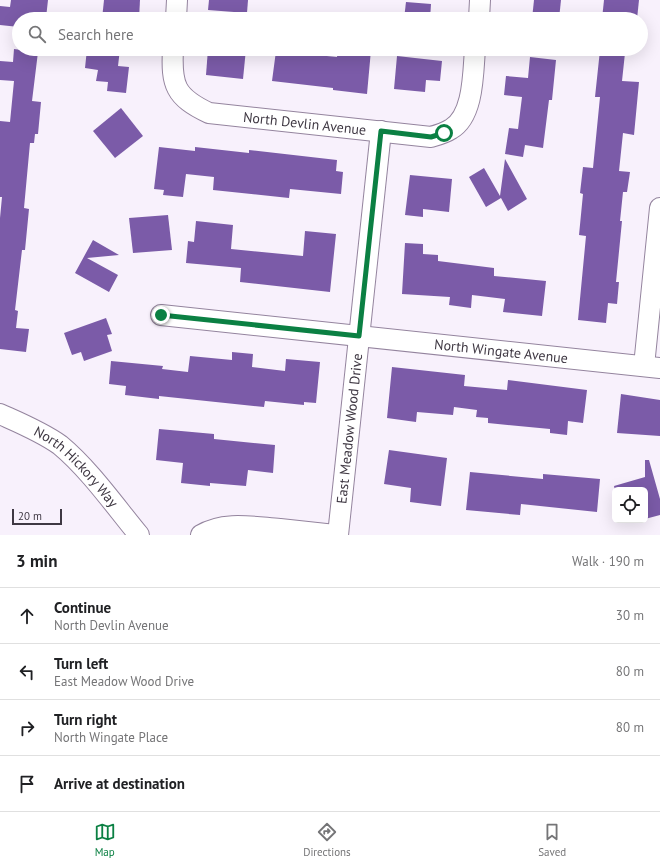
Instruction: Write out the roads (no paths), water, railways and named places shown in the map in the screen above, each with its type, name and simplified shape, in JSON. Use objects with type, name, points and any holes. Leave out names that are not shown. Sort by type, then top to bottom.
[{"type":"street","points":[[176,12],[177,0]]},
{"type":"street","points":[[479,12],[480,0]]},
{"type":"street","name":"North Devlin Avenue","points":[[173,56],[173,75],[175,84],[183,98],[192,106],[208,113],[431,137],[453,129],[460,122],[465,113],[471,94],[475,56]]},
{"type":"street","name":"East Meadow Wood Drive","points":[[337,535],[381,131]]},
{"type":"street","points":[[652,367],[660,208]]},
{"type":"street","name":"North Wingate Avenue","points":[[161,315],[652,367]]},
{"type":"street","name":"North Hickory Way","points":[[0,414],[43,435],[64,449],[86,471],[139,535]]},
{"type":"street","points":[[201,535],[225,526],[244,526],[337,535]]}]
